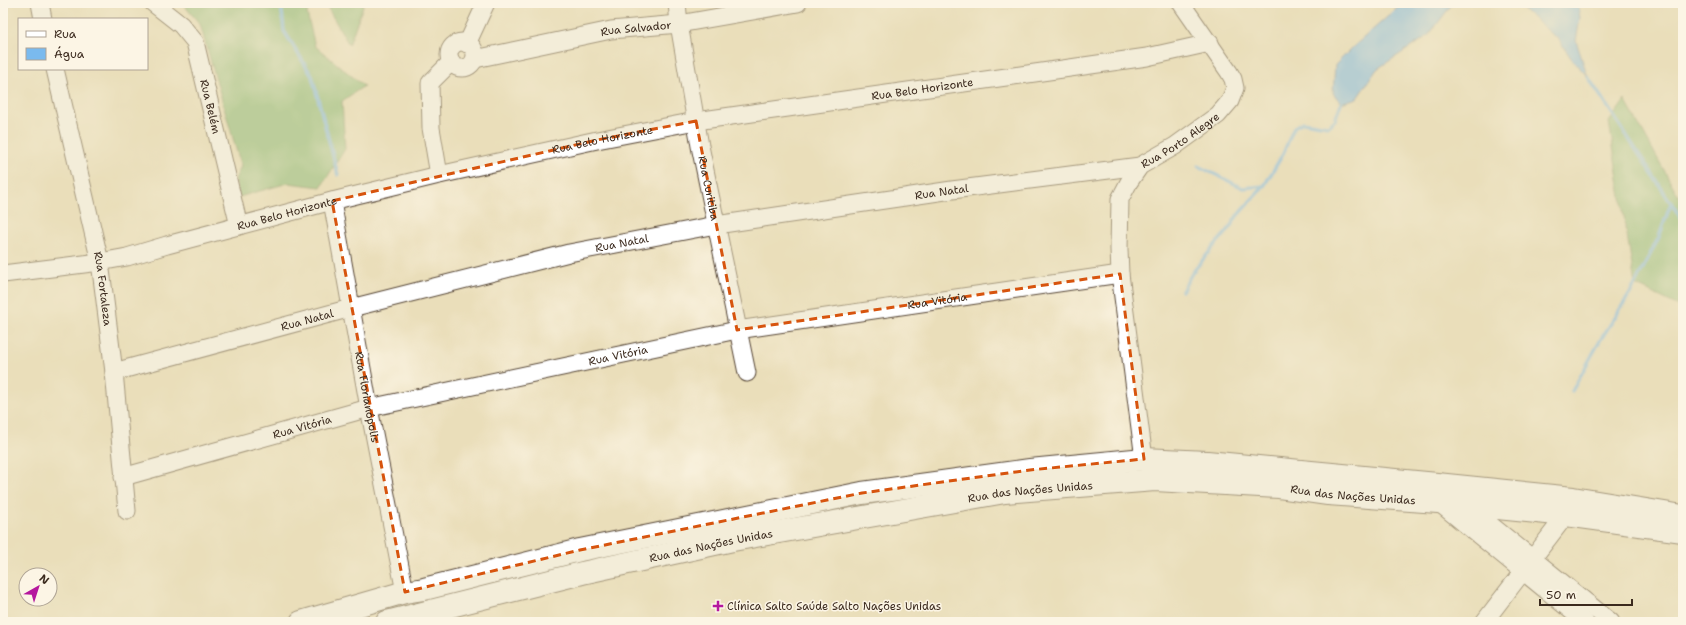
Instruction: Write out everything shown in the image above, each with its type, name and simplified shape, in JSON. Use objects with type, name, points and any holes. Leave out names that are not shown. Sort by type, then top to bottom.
[{"type":"main road","name":"Rua das Nações Unidas","points":[[301,622],[405,592],[424,589],[580,550],[862,493],[1030,470],[1144,459],[1207,462],[1438,493]]},
{"type":"main road","points":[[1005,492],[1038,484],[1044,480],[1045,477],[1042,474],[1030,470]]},
{"type":"main road","name":"Rua das Nações Unidas","points":[[387,622],[430,617],[582,573],[733,540],[1005,492],[1155,480],[1278,487],[1328,494],[1438,493]]},
{"type":"main road","points":[[1438,493],[1464,496],[1566,515],[1683,531]]},
{"type":"main road","points":[[1464,496],[1573,498],[1683,516]]},
{"type":"main road","points":[[580,550],[577,559],[577,566],[582,573]]},
{"type":"street","points":[[40,3],[43,18]]},
{"type":"street","name":"Rua Belém","points":[[153,3],[181,25],[195,42],[239,226]]},
{"type":"street","points":[[467,44],[486,3]]},
{"type":"street","name":"Rua Curitiba","points":[[678,3],[679,24],[696,121],[746,373]]},
{"type":"street","name":"Rua Salvador","points":[[475,59],[611,30],[679,24],[798,3]]},
{"type":"street","name":"Rua Porto Alegre","points":[[1144,459],[1120,274],[1120,199],[1140,166],[1194,133],[1218,115],[1230,101],[1235,88],[1233,79],[1210,43],[1181,3]]},
{"type":"street","points":[[458,42],[467,44],[471,46],[475,52],[475,59],[472,65],[465,68],[458,68],[452,65],[449,59],[449,52],[452,46],[458,42]]},
{"type":"street","name":"Rua Belo Horizonte","points":[[3,274],[100,262],[127,257],[332,201],[439,175],[597,140],[696,121],[1147,57],[1210,43]]},
{"type":"street","points":[[439,175],[431,128],[430,83],[451,62]]},
{"type":"street","name":"Rua Fortaleza","points":[[55,70],[100,262],[114,372],[123,476],[128,512]]},
{"type":"street","name":"Rua Natal","points":[[114,372],[351,308],[569,252],[716,225],[952,190],[1140,166]]},
{"type":"street","name":"Rua Florianópolis","points":[[332,201],[369,408],[405,592]]},
{"type":"street","name":"Rua Vitória","points":[[123,476],[369,408],[738,330],[1120,274]]},
{"type":"street","points":[[1438,493],[1528,566],[1611,622]]},
{"type":"street","points":[[1464,496],[1528,566],[1585,622]]},
{"type":"street","points":[[1484,622],[1566,515]]},
{"type":"highlighted area","points":[[696,121],[737,330],[1120,274],[1144,459],[1030,470],[862,493],[580,550],[405,592],[332,201],[597,140]]},
{"type":"green space","points":[[182,3],[312,3],[307,13],[315,46],[364,86],[342,101],[345,149],[321,187],[288,183],[239,197],[235,179],[241,166],[200,24]]},
{"type":"green space","points":[[322,3],[364,3],[349,45],[326,5]]},
{"type":"green space","points":[[1625,100],[1683,204],[1683,308],[1635,285],[1609,122]]},
{"type":"water","points":[[1403,3],[1453,3],[1428,36],[1377,69],[1357,98],[1341,103],[1333,93],[1335,65]]},
{"type":"water","points":[[1516,3],[1578,3],[1580,18],[1576,41],[1588,77],[1571,58],[1559,40]]},
{"type":"waterway","points":[[281,3],[284,31],[312,76],[338,175]]},
{"type":"waterway","points":[[1588,77],[1683,221]]},
{"type":"waterway","points":[[1182,291],[1192,273],[1227,232],[1237,216],[1264,186],[1283,154],[1294,127],[1303,122],[1328,126],[1335,120],[1341,103]]},
{"type":"waterway","points":[[1198,166],[1243,188],[1264,186]]},
{"type":"waterway","points":[[1572,391],[1601,339],[1631,292],[1659,237],[1671,203]]},
{"type":"place","name":"Clínica Salto Saúde Salto Nações Unidas","points":[[718,606]]}]
